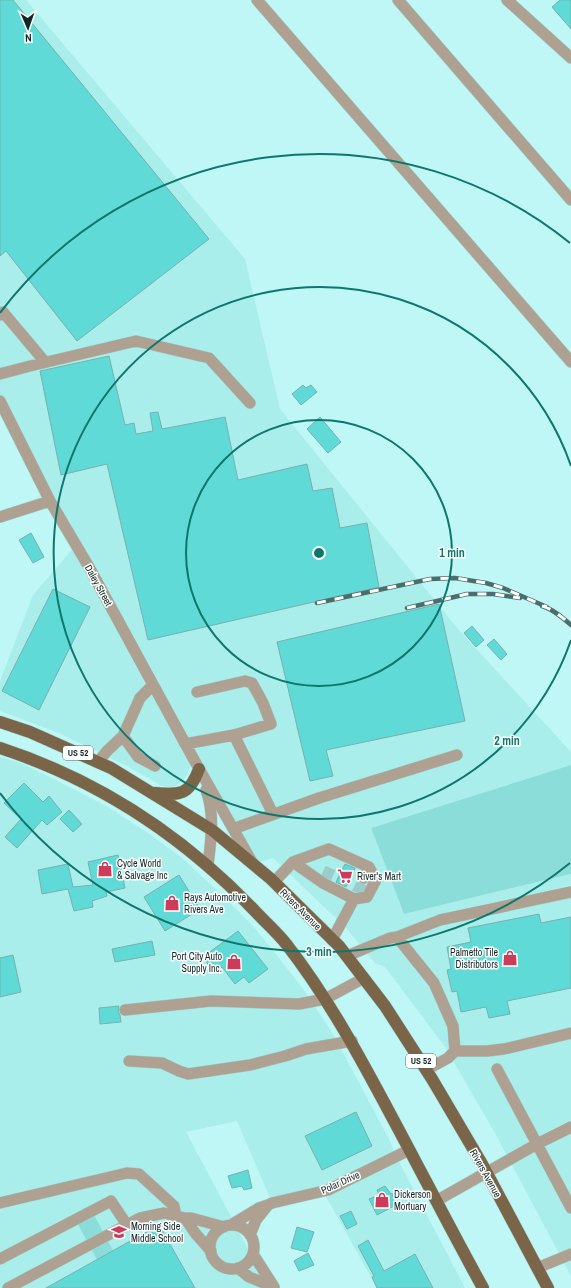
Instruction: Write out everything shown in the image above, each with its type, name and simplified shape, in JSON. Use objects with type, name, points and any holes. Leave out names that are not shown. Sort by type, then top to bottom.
[{"type":"main road","name":"Rivers Avenue","points":[[0,722],[30,732],[111,768],[212,830],[274,882],[339,946],[385,1006],[426,1070],[487,1174],[548,1288]]},
{"type":"main road","name":"US 52","points":[[0,748],[30,758],[87,783],[167,833],[208,865],[287,944],[352,1041],[482,1288]]},
{"type":"main road","points":[[153,793],[181,793],[190,788],[199,769]]},
{"type":"street","points":[[256,0],[571,362]]},
{"type":"street","points":[[398,0],[571,200]]},
{"type":"street","points":[[507,0],[571,58]]},
{"type":"street","points":[[0,314],[3,312],[45,362]]},
{"type":"street","points":[[0,374],[136,341],[209,358],[250,403]]},
{"type":"street","name":"Daley Street","points":[[0,401],[50,500],[89,567],[185,744],[253,864]]},
{"type":"street","points":[[0,517],[50,500]]},
{"type":"street","points":[[185,744],[234,734],[271,724],[263,703],[252,683],[245,681],[197,692]]},
{"type":"street","points":[[98,762],[104,754],[123,736],[140,698],[153,685]]},
{"type":"street","points":[[234,734],[273,814]]},
{"type":"street","points":[[123,736],[138,757],[155,766]]},
{"type":"street","points":[[234,830],[273,814],[319,798],[457,755]]},
{"type":"street","name":"Daley Street","points":[[199,769],[211,809],[212,830],[208,865]]},
{"type":"street","points":[[274,882],[293,862],[329,849],[335,858],[366,872],[376,880],[367,897],[355,896],[293,862]]},
{"type":"street","points":[[347,956],[390,938],[397,938],[440,920],[571,892]]},
{"type":"street","points":[[332,940],[355,896]]},
{"type":"street","points":[[397,938],[434,983],[453,1026],[455,1051]]},
{"type":"street","points":[[125,1010],[211,1001],[299,1004],[325,999],[364,978]]},
{"type":"street","points":[[426,1070],[448,1058],[455,1051],[487,1051],[504,1049],[571,1033]]},
{"type":"street","points":[[129,1061],[162,1063],[188,1074],[250,1065],[306,1049],[352,1041]]},
{"type":"street","points":[[497,1069],[571,1208]]},
{"type":"street","points":[[436,1202],[537,1144],[571,1127]]},
{"type":"street","name":"Polar Drive","points":[[227,1226],[253,1211],[272,1203],[328,1190],[409,1150]]},
{"type":"street","points":[[0,1203],[127,1173],[139,1174],[174,1206],[181,1217],[211,1251]]},
{"type":"street","points":[[0,1259],[111,1201],[126,1225]]},
{"type":"street","points":[[250,1235],[256,1220],[268,1205]]},
{"type":"street","points":[[8,1288],[140,1218],[164,1213],[227,1226],[238,1226],[245,1230],[253,1241],[254,1248],[249,1260],[238,1268],[231,1269],[224,1267],[213,1258],[211,1251],[210,1244],[213,1237],[217,1231],[227,1226]]},
{"type":"street","points":[[252,1254],[275,1288]]},
{"type":"street","points":[[537,1268],[571,1254]]},
{"type":"street","points":[[238,1268],[249,1277],[275,1288]]},
{"type":"shaded area","points":[[0,0],[26,0],[245,259],[280,409],[458,629],[571,752],[571,765],[371,828],[404,914],[571,874],[571,1276],[495,1133],[445,1047],[385,967],[375,963],[346,928],[273,858],[253,864],[193,758],[187,775],[182,782],[176,786],[168,788],[59,733],[0,711],[0,681],[33,595],[76,545],[0,399]]},
{"type":"shaded area","points":[[0,757],[20,763],[42,773],[108,807],[148,833],[182,858],[251,924],[304,990],[333,1034],[389,1139],[396,1156],[465,1288],[377,1288],[323,1191],[272,1203],[237,1121],[186,1132],[269,1288],[0,1288]]},
{"type":"shaded area","points":[[571,765],[571,874],[404,914],[371,828]]},
{"type":"shaded area","points":[[92,1211],[125,1273],[108,1280],[75,1219]]},
{"type":"building","points":[[0,0],[13,0],[209,239],[77,341],[6,251],[0,256]]},
{"type":"building","points":[[560,0],[571,0],[571,29],[552,7]]},
{"type":"building","points":[[109,356],[125,425],[134,423],[136,434],[153,431],[150,413],[158,412],[162,429],[225,417],[238,480],[307,464],[313,491],[332,488],[340,528],[367,523],[379,587],[148,640],[107,464],[61,475],[40,371]]},
{"type":"building","points":[[303,385],[306,388],[311,385],[317,392],[301,405],[292,394]]},
{"type":"building","points":[[320,417],[341,442],[328,453],[307,429]]},
{"type":"building","points":[[31,533],[44,557],[33,563],[19,540]]},
{"type":"building","points":[[53,589],[90,607],[39,710],[2,691]]},
{"type":"building","points":[[439,604],[465,721],[326,750],[333,776],[310,781],[277,642]]},
{"type":"building","points":[[472,626],[484,640],[476,647],[464,633]]},
{"type":"building","points":[[494,639],[507,654],[501,660],[487,645]]},
{"type":"building","points":[[24,783],[43,802],[49,796],[62,812],[47,825],[42,820],[17,848],[5,837],[21,819],[4,803]]},
{"type":"building","points":[[69,810],[82,824],[73,832],[60,819]]},
{"type":"building","points":[[118,855],[125,888],[106,892],[107,896],[92,901],[93,907],[74,911],[68,889],[42,894],[38,870],[68,864],[73,887],[93,885],[88,862]]},
{"type":"building","name":"River's Mart","points":[[345,864],[355,868],[346,887],[336,882]]},
{"type":"building","name":"Rays Automotive Rivers Ave","points":[[179,875],[200,909],[165,931],[144,897]]},
{"type":"building","name":"Palmetto Tile Distributors","points":[[539,914],[541,923],[571,917],[571,988],[507,1001],[510,1014],[489,1018],[486,1007],[461,1012],[457,991],[452,992],[447,970],[451,969],[447,947],[471,942],[468,928]]},
{"type":"building","name":"Port City Auto Supply Inc.","points":[[238,931],[268,969],[249,983],[244,977],[235,984],[222,967],[214,973],[203,957]]},
{"type":"building","points":[[152,941],[155,955],[115,962],[112,949]]},
{"type":"building","points":[[13,955],[21,992],[0,997],[0,958]]},
{"type":"building","points":[[119,1006],[118,1011],[121,1022],[100,1024],[99,1008]]},
{"type":"building","points":[[356,1112],[372,1146],[322,1170],[305,1136]]},
{"type":"building","points":[[248,1170],[252,1188],[244,1190],[242,1186],[232,1188],[228,1176]]},
{"type":"building","name":"Dickerson Mortuary","points":[[385,1186],[391,1194],[392,1193],[396,1205],[377,1215],[369,1199],[379,1195],[377,1190]]},
{"type":"building","points":[[351,1211],[357,1224],[347,1229],[340,1216]]},
{"type":"building","points":[[159,1225],[195,1288],[46,1288]]},
{"type":"building","points":[[297,1227],[314,1232],[307,1252],[291,1248]]},
{"type":"building","points":[[368,1240],[384,1271],[415,1254],[433,1288],[377,1288],[372,1277],[374,1276],[358,1246]]},
{"type":"building","points":[[308,1253],[314,1265],[299,1271],[294,1261]]},
{"type":"tunnel","points":[[326,878],[333,863]]},
{"type":"tunnel","points":[[357,893],[364,878]]},
{"type":"railway","points":[[317,603],[430,579],[455,578],[486,583],[503,588],[547,607]]},
{"type":"railway","points":[[407,608],[467,594],[493,594],[520,598]]},
{"type":"railway","points":[[542,606],[554,611],[571,625]]},
{"type":"place","name":"Cycle World & Salvage Inc","points":[[105,869]]},
{"type":"place","name":"River's Mart","points":[[345,876]]},
{"type":"place","name":"Rays Automotive Rivers Ave","points":[[172,903]]},
{"type":"place","name":"Palmetto Tile Distributors","points":[[510,958]]},
{"type":"place","name":"Port City Auto Supply Inc.","points":[[234,962]]},
{"type":"place","name":"Dickerson Mortuary","points":[[382,1200]]},
{"type":"place","name":"Morning Side Middle School","points":[[119,1232]]}]
